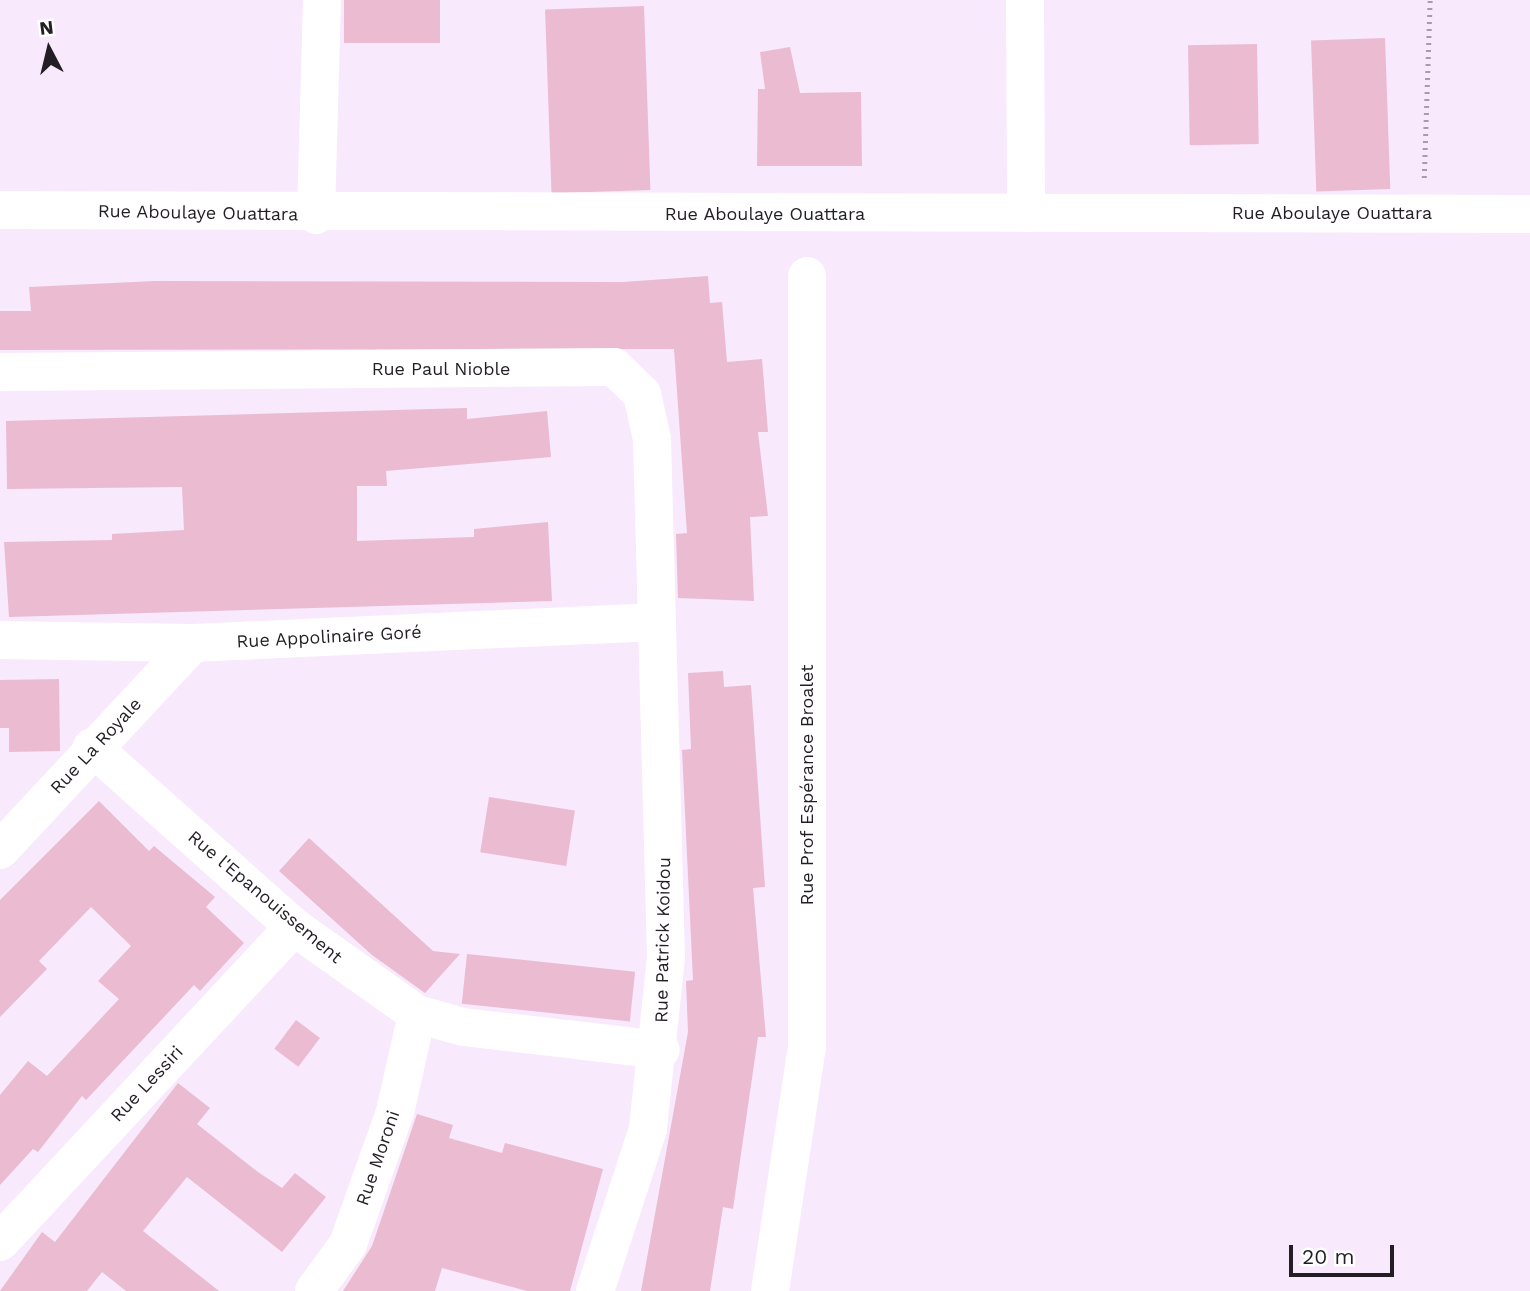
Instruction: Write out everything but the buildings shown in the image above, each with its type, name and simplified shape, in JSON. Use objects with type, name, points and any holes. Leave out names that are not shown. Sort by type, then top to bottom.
[{"type":"street","points":[[316,215],[322,0]]},
{"type":"street","points":[[1025,0],[1026,213]]},
{"type":"street","name":"Rue Aboulaye Ouattara","points":[[0,210],[316,215],[1530,214]]},
{"type":"street","name":"Rue Prof Espérance Broalet","points":[[770,1291],[807,1047],[807,276]]},
{"type":"street","name":"Rue Paul Nioble","points":[[0,372],[614,367],[642,394],[652,439],[657,622]]},
{"type":"street","name":"Rue Appolinaire Goré","points":[[0,640],[193,643],[657,622]]},
{"type":"street","name":"Rue Patrick Koidou","points":[[595,1291],[648,1129],[661,1049],[666,957],[657,622]]},
{"type":"street","name":"Rue La Royale","points":[[0,850],[92,747],[193,643]]},
{"type":"street","name":"Rue l'Epanouissement","points":[[92,747],[294,927],[417,1014],[463,1027],[661,1049]]},
{"type":"street","name":"Rue Lessiri","points":[[0,1242],[294,927]]},
{"type":"street","name":"Rue Moroni","points":[[314,1291],[348,1244],[395,1112],[417,1014]]},
{"type":"path","points":[[1423,214],[1430,0]]}]
